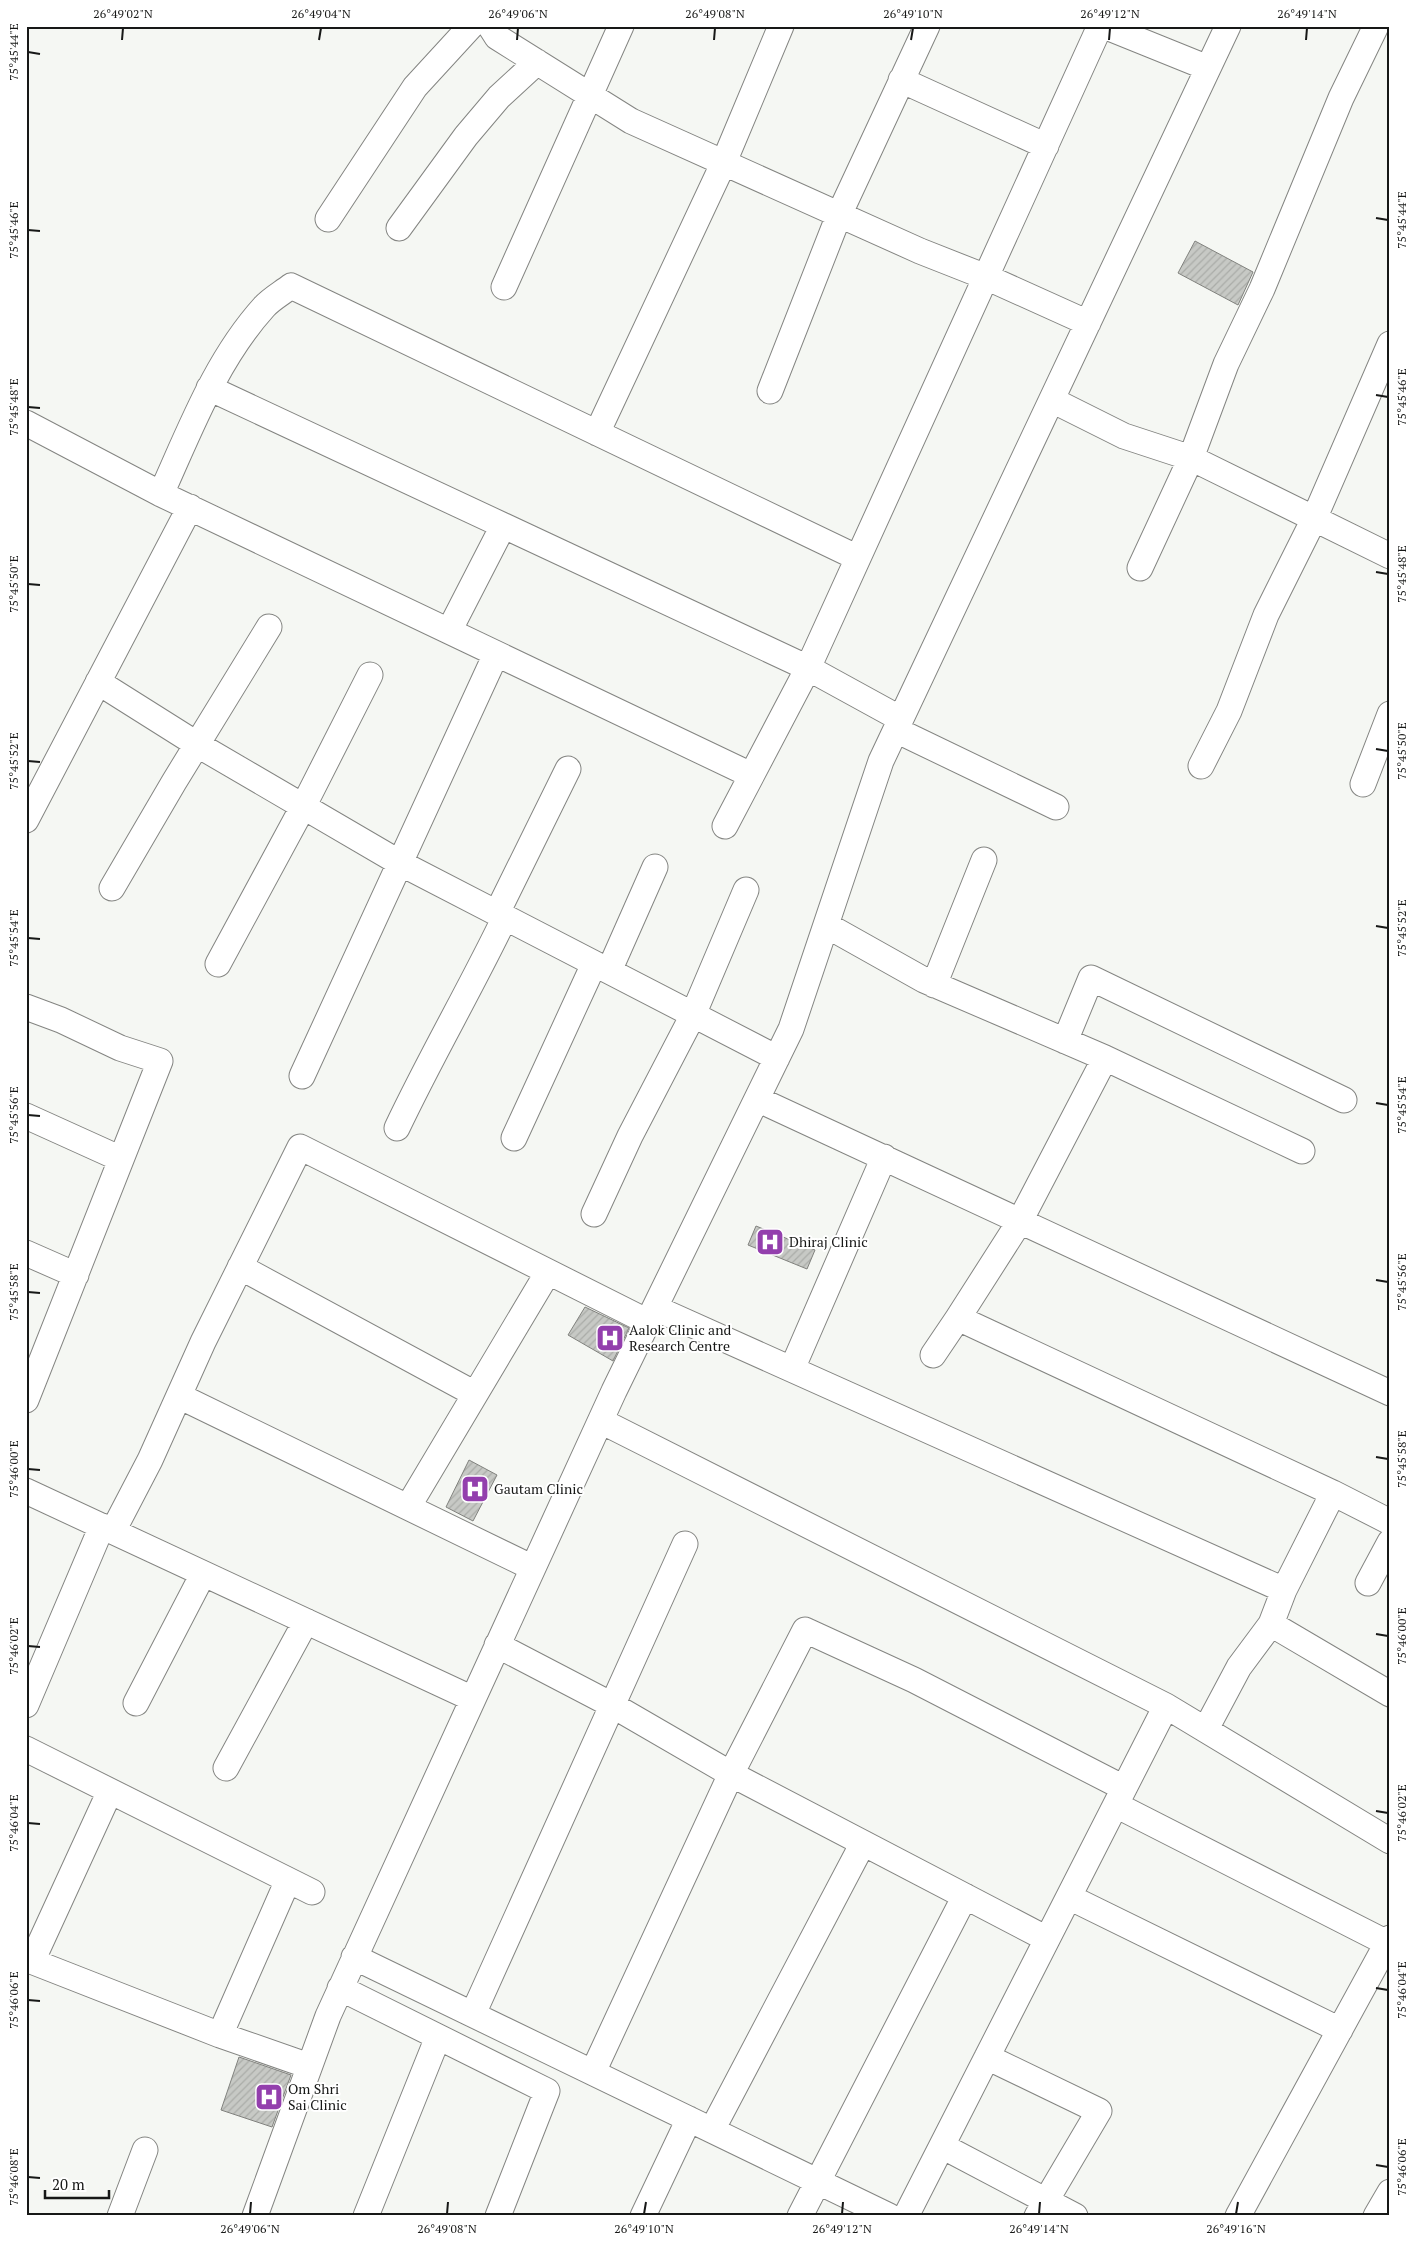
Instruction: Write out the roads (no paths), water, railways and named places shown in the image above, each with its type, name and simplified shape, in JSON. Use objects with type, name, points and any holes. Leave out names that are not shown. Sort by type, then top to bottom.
[{"type":"street","points":[[328,219],[415,87],[471,26]]},
{"type":"street","points":[[490,26],[497,37],[631,121],[920,251],[986,277],[1088,323]]},
{"type":"street","points":[[504,286],[621,26]]},
{"type":"street","points":[[598,433],[724,162],[781,26]]},
{"type":"street","points":[[770,391],[839,215],[927,26]]},
{"type":"street","points":[[725,826],[738,805],[808,668],[1100,26]]},
{"type":"street","points":[[1104,26],[1208,68]]},
{"type":"street","points":[[255,2216],[309,2066],[340,1988],[601,1421],[791,1029],[881,761],[1228,26]]},
{"type":"street","points":[[1140,568],[1191,458],[1226,364],[1262,289],[1337,107],[1376,26]]},
{"type":"street","points":[[399,228],[466,136],[499,97],[537,62]]},
{"type":"street","points":[[902,80],[1046,146]]},
{"type":"street","points":[[161,494],[209,388],[238,341],[264,306],[291,286],[858,558]]},
{"type":"street","points":[[1201,766],[1229,711],[1266,615],[1314,518],[1390,344]]},
{"type":"street","points":[[209,388],[808,668],[898,724],[1056,807]]},
{"type":"street","points":[[1052,400],[1124,436],[1191,458],[1390,556]]},
{"type":"street","points":[[26,423],[161,494],[752,776]]},
{"type":"street","points":[[26,820],[190,507]]},
{"type":"street","points":[[449,631],[503,526]]},
{"type":"street","points":[[112,888],[174,782],[269,627]]},
{"type":"street","points":[[302,1076],[496,654]]},
{"type":"street","points":[[218,964],[304,805],[370,675]]},
{"type":"street","points":[[98,682],[198,745],[304,805],[400,863],[777,1058]]},
{"type":"street","points":[[1363,784],[1390,714]]},
{"type":"street","points":[[397,1128],[426,1067],[479,970],[501,915],[568,769]]},
{"type":"street","points":[[934,985],[984,860]]},
{"type":"street","points":[[514,1138],[601,967],[655,867]]},
{"type":"street","points":[[594,1214],[630,1136],[693,1015],[746,890]]},
{"type":"street","points":[[826,925],[934,985],[1105,1058],[1302,1151]]},
{"type":"street","points":[[1065,1041],[1091,978],[1344,1100]]},
{"type":"street","points":[[26,1006],[120,1048],[160,1061],[76,1275],[32,1370],[26,1400]]},
{"type":"street","points":[[933,1355],[1020,1221],[1105,1058]]},
{"type":"street","points":[[757,1099],[1390,1393]]},
{"type":"street","points":[[26,1116],[121,1159]]},
{"type":"street","points":[[26,1705],[107,1529],[150,1460],[240,1267],[300,1147],[548,1272],[652,1315],[792,1369],[1284,1590]]},
{"type":"street","points":[[792,1369],[884,1158]]},
{"type":"street","points":[[26,1253],[76,1275]]},
{"type":"street","points":[[240,1267],[475,1394]]},
{"type":"street","points":[[408,1507],[548,1272]]},
{"type":"street","points":[[958,1318],[1333,1493],[1390,1522]]},
{"type":"street","points":[[179,1396],[533,1568]]},
{"type":"street","points":[[601,1421],[1166,1706],[1390,1841]]},
{"type":"street","points":[[26,1491],[473,1699]]},
{"type":"street","points":[[1206,1729],[1239,1667],[1271,1624],[1284,1590],[1333,1493]]},
{"type":"street","points":[[1368,1584],[1390,1542]]},
{"type":"street","points":[[473,2014],[684,1544]]},
{"type":"street","points":[[136,1703],[204,1574]]},
{"type":"street","points":[[226,1768],[306,1621]]},
{"type":"street","points":[[1271,1624],[1390,1694]]},
{"type":"street","points":[[593,2072],[731,1774],[805,1630],[914,1680],[1120,1796],[1389,1941],[1238,2216]]},
{"type":"street","points":[[497,1645],[612,1705],[731,1774],[1047,1939]]},
{"type":"street","points":[[906,2216],[1166,1706]]},
{"type":"street","points":[[26,1748],[312,1892]]},
{"type":"street","points":[[110,1791],[29,1960],[220,2035],[309,2066]]},
{"type":"street","points":[[712,2130],[863,1843]]},
{"type":"street","points":[[220,2035],[288,1880]]},
{"type":"street","points":[[800,2216],[965,1896]]},
{"type":"street","points":[[1069,1897],[1340,2030]]},
{"type":"street","points":[[354,1957],[889,2216]]},
{"type":"street","points":[[340,1988],[547,2091],[498,2216]]},
{"type":"street","points":[[366,2216],[438,2037]]},
{"type":"street","points":[[987,2057],[1099,2111],[1042,2208]]},
{"type":"street","points":[[643,2216],[689,2119]]},
{"type":"street","points":[[942,2146],[1042,2208],[1075,2216]]},
{"type":"street","points":[[120,2216],[145,2150]]},
{"type":"street","points":[[1376,2216],[1390,2192]]},
{"type":"place","name":"Dhiraj Clinic","points":[[770,1242]]},
{"type":"place","name":"Aalok Clinic and Research Centre","points":[[610,1338]]},
{"type":"place","name":"Gautam Clinic","points":[[475,1489]]},
{"type":"place","name":"Om Shri Sai Clinic","points":[[269,2097]]}]
